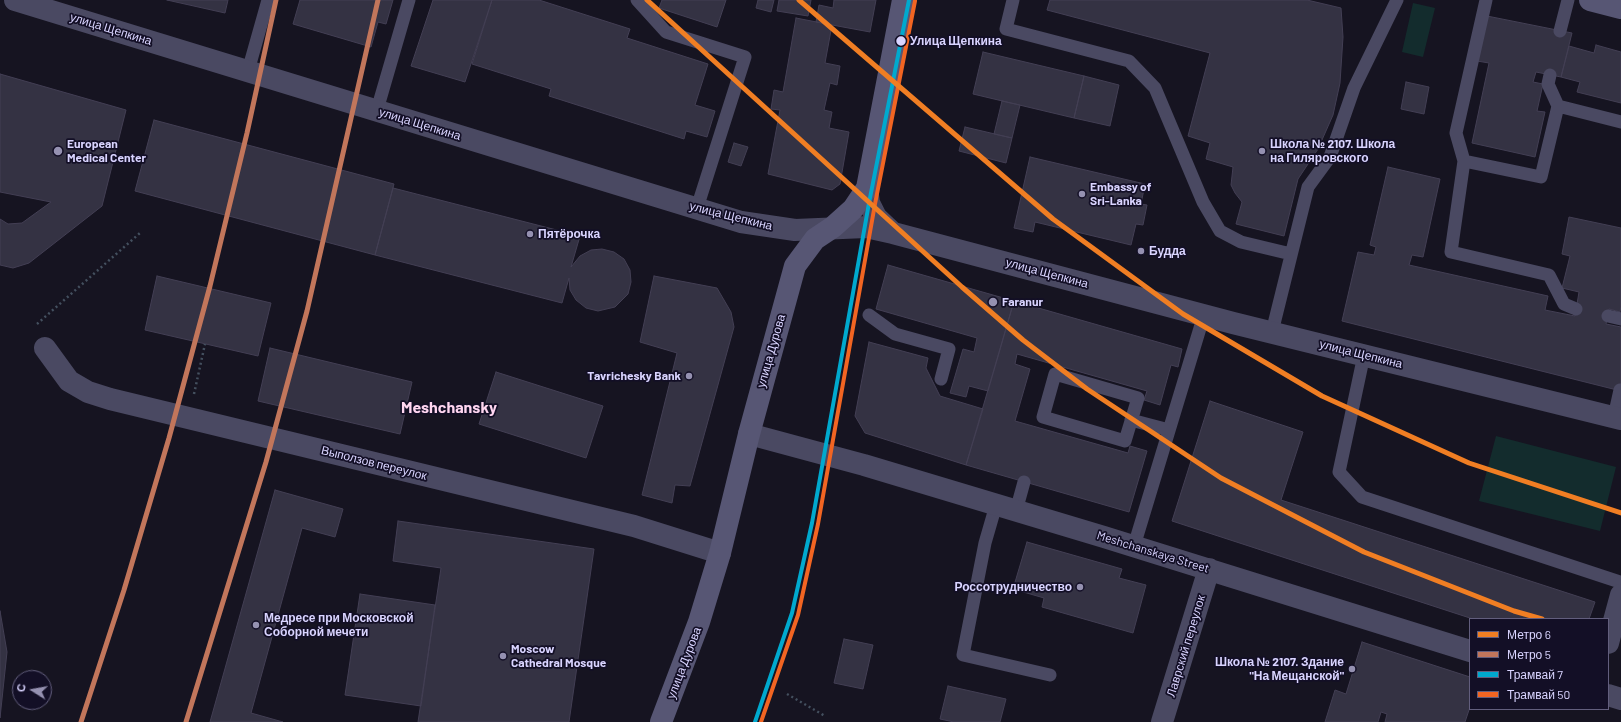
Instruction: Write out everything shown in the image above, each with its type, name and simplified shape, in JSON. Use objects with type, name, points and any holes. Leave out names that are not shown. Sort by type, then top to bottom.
[{"type":"main road","name":"улица Дурова","points":[[661,722],[699,622],[720,553],[749,434],[796,266],[815,239],[833,227],[853,209],[867,188],[903,0]]},
{"type":"main road","points":[[1590,0],[1621,8]]},
{"type":"street","name":"улица Щепкина","points":[[15,0],[697,208],[767,227],[795,230],[833,227],[871,228],[893,232],[1204,315],[1618,418]]},
{"type":"street","points":[[867,188],[869,203],[876,217],[893,232]]},
{"type":"street","name":"Выползов переулок","points":[[45,348],[69,381],[88,392],[110,399],[634,526],[720,553]]},
{"type":"street","name":"Meshchanskaya Street","points":[[749,434],[835,457],[1134,546],[1469,651]]},
{"type":"street","name":"Лаврский переулок","points":[[1162,722],[1209,570]]},
{"type":"street","points":[[1609,639],[1621,585]]},
{"type":"street","points":[[1609,695],[1621,700]]},
{"type":"lane","points":[[248,71],[268,0]]},
{"type":"lane","points":[[377,110],[409,0]]},
{"type":"lane","points":[[637,0],[666,32],[745,57],[697,208]]},
{"type":"lane","points":[[1013,0],[1006,29],[1129,61],[1155,88],[1203,202],[1220,231],[1241,242],[1292,254]]},
{"type":"lane","points":[[1272,332],[1308,187],[1330,157],[1354,88],[1397,0]]},
{"type":"lane","points":[[1486,0],[1456,133],[1464,161],[1451,252],[1549,275],[1564,304],[1576,309]]},
{"type":"lane","points":[[1560,31],[1568,0]]},
{"type":"lane","points":[[1464,161],[1541,177],[1558,106],[1548,84],[1550,75]]},
{"type":"lane","points":[[1558,106],[1621,122]]},
{"type":"lane","points":[[869,315],[895,334],[949,349],[941,379]]},
{"type":"lane","points":[[1134,546],[1204,315]]},
{"type":"lane","points":[[1608,316],[1621,319]]},
{"type":"lane","points":[[1364,355],[1339,472],[1362,497],[1621,585]]},
{"type":"lane","points":[[1055,374],[1138,398],[1131,420],[1125,441],[1042,423],[1055,374]]},
{"type":"lane","points":[[1618,418],[1620,390]]},
{"type":"lane","points":[[1131,420],[1169,430]]},
{"type":"lane","points":[[1024,482],[985,543],[962,654],[1050,675]]},
{"type":"path","points":[[36,324],[140,233]]},
{"type":"path","points":[[196,386],[205,344]]},
{"type":"path","points":[[787,694],[825,716]]},
{"type":"green space","points":[[1413,3],[1435,8],[1423,57],[1402,52]]},
{"type":"green space","points":[[1496,436],[1616,467],[1600,531],[1479,501]]},
{"type":"building","points":[[167,0],[228,0],[225,13]]},
{"type":"building","points":[[300,0],[393,0],[386,24],[378,22],[371,47],[293,24]]},
{"type":"building","points":[[433,0],[492,0],[465,82],[411,66]]},
{"type":"building","points":[[492,0],[539,0],[630,29],[627,38],[708,64],[695,105],[715,111],[707,137],[686,131],[684,139],[549,96],[551,89],[472,64]]},
{"type":"building","points":[[662,0],[726,0],[717,27],[659,8]]},
{"type":"building","points":[[758,0],[774,0],[771,12],[756,8]]},
{"type":"building","points":[[779,0],[811,0],[808,16],[777,11]]},
{"type":"building","points":[[834,0],[876,0],[870,32],[816,22],[819,5],[833,8]]},
{"type":"building","points":[[1050,0],[1307,0],[1341,8],[1343,37],[1340,83],[1333,115],[1318,149],[1298,179],[1284,236],[1236,224],[1242,202],[1231,185],[1233,167],[1206,159],[1210,143],[1188,136],[1210,53],[1047,10]]},
{"type":"building","points":[[1487,16],[1572,33],[1561,77],[1536,72],[1533,82],[1543,84],[1537,111],[1545,112],[1535,157],[1472,143],[1489,63],[1477,61]]},
{"type":"building","points":[[796,18],[832,25],[825,63],[840,66],[837,85],[830,83],[824,110],[832,112],[829,128],[849,132],[840,184],[832,190],[768,174],[780,110],[771,109],[774,90],[783,92]]},
{"type":"building","points":[[1596,45],[1621,52],[1621,103],[1577,92],[1580,82],[1561,77],[1569,46],[1594,53]]},
{"type":"building","points":[[983,52],[1084,76],[1074,118],[973,94]]},
{"type":"building","name":"European Medical Center","points":[[0,74],[126,110],[102,206],[29,263],[13,268],[0,265],[0,219],[8,224],[22,223],[51,202],[0,192]]},
{"type":"building","points":[[1084,76],[1119,85],[1110,126],[1074,118]]},
{"type":"building","points":[[1406,82],[1429,87],[1424,114],[1401,109]]},
{"type":"building","points":[[1002,101],[1020,105],[1012,138],[994,134]]},
{"type":"building","points":[[154,120],[394,184],[375,255],[135,191]]},
{"type":"building","points":[[965,127],[1012,138],[1006,163],[959,151]]},
{"type":"building","points":[[734,143],[748,147],[741,166],[728,162]]},
{"type":"building","name":"Embassy of Sri-Lanka","points":[[1030,157],[1145,184],[1141,204],[1147,205],[1143,225],[1136,224],[1131,245],[1035,222],[1033,232],[1014,228]]},
{"type":"building","points":[[1388,167],[1440,179],[1423,257],[1412,255],[1409,265],[1548,296],[1545,310],[1575,316],[1579,292],[1562,288],[1570,256],[1562,254],[1569,217],[1621,228],[1621,306],[1620,312],[1609,309],[1606,324],[1621,327],[1621,391],[1342,321],[1358,252],[1374,255],[1376,247],[1370,245]]},
{"type":"building","points":[[393,188],[580,236],[571,267],[580,256],[591,250],[602,249],[614,252],[624,259],[630,270],[631,282],[628,294],[615,307],[598,311],[586,308],[576,300],[570,290],[569,278],[562,303],[375,255]]},
{"type":"building","points":[[888,265],[1014,301],[988,391],[969,386],[966,397],[950,393],[963,349],[974,352],[977,338],[876,309]]},
{"type":"building","points":[[157,276],[271,303],[258,356],[145,330]]},
{"type":"building","points":[[654,276],[717,288],[731,312],[734,327],[690,486],[675,485],[672,503],[642,495],[677,353],[640,342]]},
{"type":"building","points":[[1014,301],[1182,349],[1178,367],[1171,365],[1160,405],[1144,400],[1147,391],[1017,354],[1015,364],[1030,369],[1015,421],[1128,453],[1130,446],[1147,451],[1129,512],[966,465]]},
{"type":"building","points":[[869,342],[928,358],[926,368],[940,396],[983,409],[966,465],[865,433],[855,416]]},
{"type":"building","points":[[270,348],[412,382],[400,434],[258,401]]},
{"type":"building","points":[[496,372],[603,406],[586,458],[479,424]]},
{"type":"building","points":[[1210,401],[1303,432],[1281,500],[1595,602],[1589,618],[1470,618],[1172,521]]},
{"type":"building","name":"Медресе при Московской Соборной мечети","points":[[275,490],[343,509],[335,537],[302,528],[251,713],[283,722],[210,722]]},
{"type":"building","name":"Moscow Cathedral Mosque","points":[[398,521],[594,549],[569,722],[418,722],[441,568],[393,561]]},
{"type":"building","name":"Россотрудничество","points":[[1027,542],[1122,569],[1119,578],[1146,585],[1133,633],[1042,607],[1044,598],[1013,589]]},
{"type":"building","points":[[360,594],[435,605],[421,706],[345,695]]},
{"type":"building","points":[[0,611],[7,652],[0,718]]},
{"type":"building","points":[[844,639],[873,645],[863,689],[834,683]]},
{"type":"building","points":[[1362,642],[1469,677],[1469,710],[1465,722],[1385,722],[1387,714],[1381,712],[1378,722],[1325,722],[1335,690],[1346,694]]},
{"type":"building","points":[[948,686],[1006,699],[1000,722],[954,722],[940,719]]},
{"type":"metro line","name":"5","points":[[81,722],[124,590],[169,438],[210,286],[247,133],[276,0]]},
{"type":"metro line","name":"5","points":[[186,722],[266,462],[307,311],[378,0]]},
{"type":"metro line","name":"6","points":[[647,0],[962,287],[1023,340],[1087,389],[1221,478],[1364,552],[1514,611],[1538,618]]},
{"type":"metro line","name":"6","points":[[799,0],[1053,219],[1183,314],[1322,396],[1469,463],[1621,513]]},
{"type":"tram line","name":"7","points":[[755,722],[792,613],[812,523],[869,203],[909,0]]},
{"type":"tram line","name":"50","points":[[761,722],[798,615],[818,524],[875,204],[915,1]]},
{"type":"place","name":"Улица Щепкина","points":[[901,41]]},
{"type":"place","name":"European Medical Center","points":[[58,151]]},
{"type":"place","name":"Школа № 2107. Школа на Гиляровского","points":[[1262,151]]},
{"type":"place","name":"Embassy of Sri-Lanka","points":[[1082,194]]},
{"type":"place","name":"Пятёрочка","points":[[530,234]]},
{"type":"place","name":"Будда","points":[[1141,251]]},
{"type":"place","name":"Faranur","points":[[993,302]]},
{"type":"place","name":"Tavrichesky Bank","points":[[689,376]]},
{"type":"place","name":"Россотрудничество","points":[[1080,587]]},
{"type":"place","name":"Медресе при Московской Соборной мечети","points":[[256,625]]},
{"type":"place","name":"Moscow Cathedral Mosque","points":[[503,656]]},
{"type":"place","name":"Школа № 2107. Здание \"На Мещанской\"","points":[[1352,669]]},
{"type":"district","name":"Meshchansky","points":[[449,408]]}]
